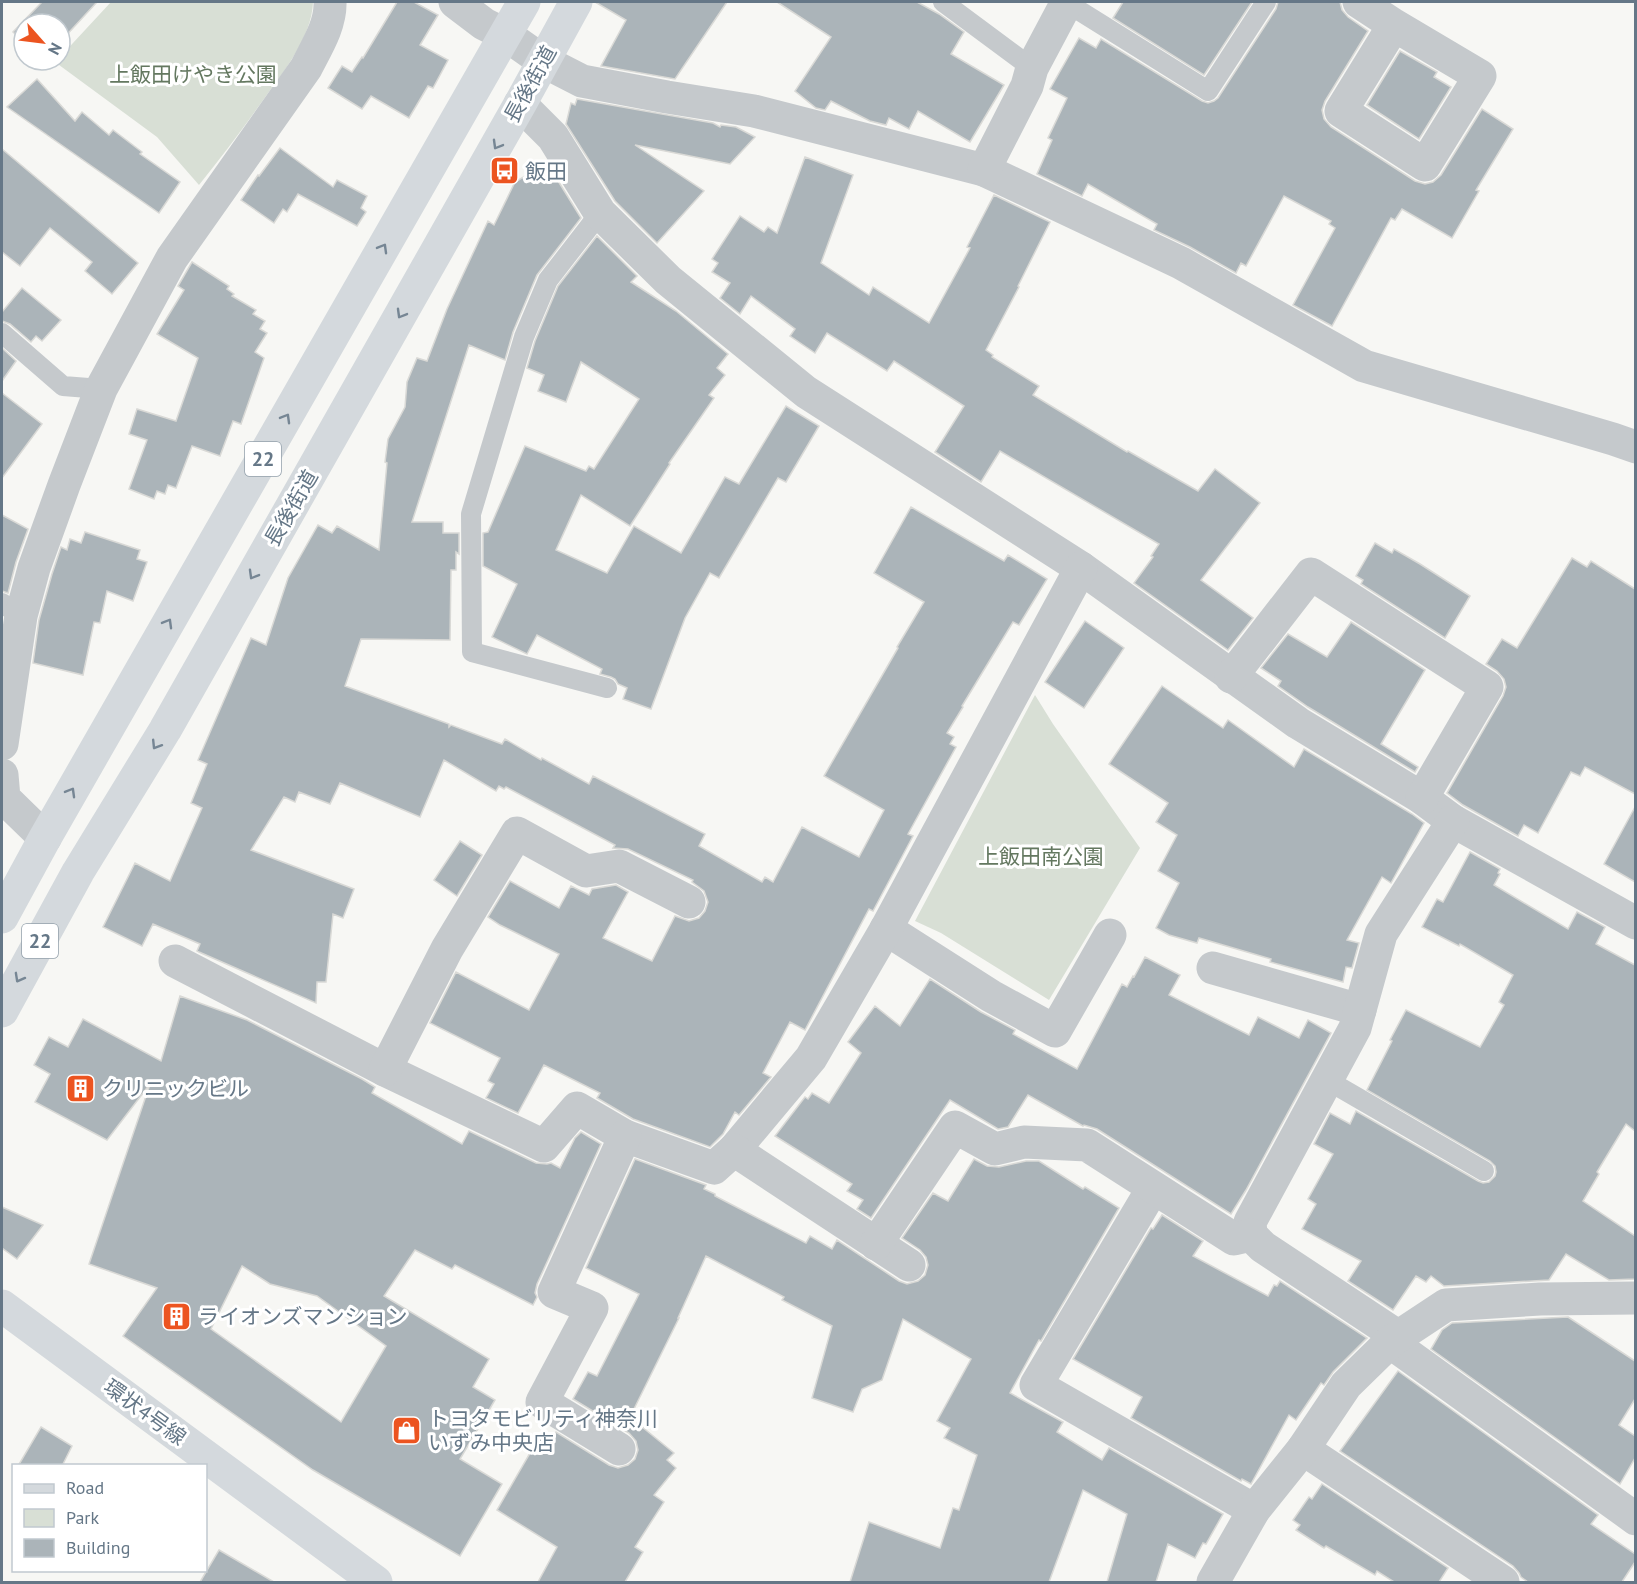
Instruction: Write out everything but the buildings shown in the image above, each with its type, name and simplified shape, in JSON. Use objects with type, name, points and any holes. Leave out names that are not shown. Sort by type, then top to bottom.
[{"type":"main road","name":"22","points":[[2,917],[524,2]]},
{"type":"main road","name":"長後街道","points":[[2,1011],[78,872],[165,730],[576,2]]},
{"type":"main road","name":"環状4号線","points":[[2,1306],[376,1582]]},
{"type":"street","points":[[2,744],[11,610],[34,568],[101,389],[172,258],[306,68],[320,40],[330,2]]},
{"type":"street","points":[[455,2],[483,24],[506,35],[543,61],[582,81],[754,111],[984,170],[1181,264],[1364,366],[1635,447]]},
{"type":"street","points":[[984,170],[1027,86],[1032,68],[1067,2]]},
{"type":"street","points":[[1359,2],[1394,25]]},
{"type":"street","points":[[520,104],[554,138],[600,213],[668,280],[806,392],[1081,568],[1298,723],[1422,798],[1453,821],[1635,923]]},
{"type":"street","points":[[175,961],[385,1070],[544,1146],[577,1108],[625,1136],[714,1168],[734,1150],[811,1058],[886,929],[1081,568]]},
{"type":"street","points":[[1231,676],[1311,574],[1478,680],[1487,687],[1422,798]]},
{"type":"street","points":[[2,791],[45,838]]},
{"type":"street","points":[[1453,821],[1381,934],[1355,1028],[1250,1222],[1251,1235],[1263,1247],[1395,1340],[1635,1519]]},
{"type":"street","points":[[385,1070],[447,949],[517,833],[586,871],[619,866],[689,902]]},
{"type":"street","points":[[886,929],[991,996],[1055,1031],[1110,935]]},
{"type":"street","points":[[1213,968],[1360,1010]]},
{"type":"street","points":[[876,1244],[955,1127],[995,1149],[1024,1142],[1087,1144],[1234,1239],[1251,1235]]},
{"type":"street","points":[[619,1449],[542,1402],[592,1308],[554,1292],[625,1136]]},
{"type":"street","points":[[734,1150],[909,1265]]},
{"type":"street","points":[[1153,1188],[1036,1385],[1254,1510]]},
{"type":"street","points":[[1213,1582],[1254,1510],[1303,1449],[1346,1385],[1395,1340],[1446,1305],[1540,1299],[1635,1298]]},
{"type":"street","points":[[1303,1449],[1503,1582]]},
{"type":"lane","points":[[943,2],[1032,68]]},
{"type":"lane","points":[[1067,2],[1208,91],[1266,2]]},
{"type":"lane","points":[[600,213],[549,280],[524,338],[471,514],[472,652],[607,688]]},
{"type":"lane","points":[[2,333],[63,386],[101,389]]},
{"type":"lane","points":[[1326,1080],[1484,1171]]},
{"type":"green space","name":"上飯田けやき公園","points":[[111,2],[313,2],[307,29],[294,56],[199,185],[157,137],[69,72],[72,72],[72,44]]},
{"type":"green space","name":"上飯田南公園","points":[[1035,695],[1140,848],[1049,1000],[941,933],[915,921]]},
{"type":"place","name":"飯田","points":[[504,171]]},
{"type":"place","name":"クリニックビル","points":[[81,1088]]},
{"type":"place","name":"ライオンズマンション","points":[[177,1316]]},
{"type":"place","name":"トヨタモビリティ神奈川 いずみ中央店","points":[[407,1430]]}]
